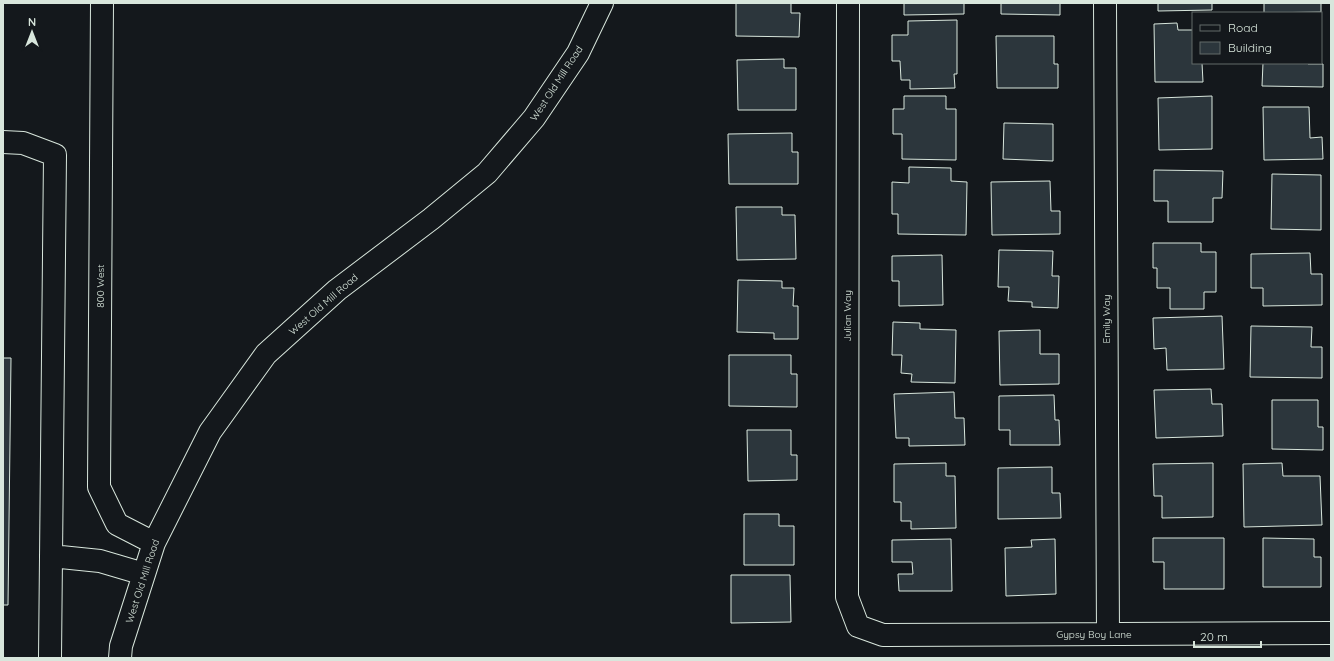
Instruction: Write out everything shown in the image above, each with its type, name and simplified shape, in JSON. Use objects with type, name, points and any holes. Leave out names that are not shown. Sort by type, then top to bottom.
[{"type":"street","name":"800 West","points":[[102,3],[99,487],[117,524],[154,543]]},
{"type":"street","name":"West Old Mill Road","points":[[120,658],[121,646],[154,543],[210,432],[266,354],[337,290],[431,219],[487,172],[534,118],[578,53],[602,3]]},
{"type":"street","name":"Julian Way","points":[[848,3],[846,597],[858,626]]},
{"type":"street","name":"Emily Way","points":[[1105,3],[1108,634]]},
{"type":"street","points":[[3,142],[23,143],[55,155],[50,658]]},
{"type":"street","points":[[51,556],[100,561],[144,574]]},
{"type":"street","name":"Gypsy Boy Lane","points":[[858,626],[883,635],[1331,633]]},
{"type":"building","points":[[736,3],[791,3],[791,13],[800,13],[799,37],[736,36]]},
{"type":"building","points":[[904,3],[964,3],[964,14],[904,15]]},
{"type":"building","points":[[1001,3],[1060,3],[1060,15],[1001,14]]},
{"type":"building","points":[[1158,3],[1212,3],[1212,10],[1158,11]]},
{"type":"building","points":[[1264,3],[1321,3],[1321,12],[1264,12]]},
{"type":"building","points":[[957,20],[957,74],[954,74],[955,88],[910,89],[910,80],[901,80],[900,61],[892,61],[892,35],[908,35],[908,21]]},
{"type":"building","points":[[1177,23],[1178,30],[1192,30],[1192,64],[1202,64],[1203,82],[1155,82],[1154,24]]},
{"type":"building","points":[[996,36],[1054,36],[1054,64],[1058,64],[1058,88],[997,88]]},
{"type":"building","points":[[784,59],[784,68],[796,68],[796,110],[738,110],[737,60]]},
{"type":"building","points":[[1263,64],[1323,64],[1323,87],[1262,86]]},
{"type":"building","points":[[904,96],[946,96],[946,109],[956,109],[956,160],[902,159],[902,134],[893,134],[893,109],[904,109]]},
{"type":"building","points":[[1212,96],[1212,149],[1159,150],[1158,98]]},
{"type":"building","points":[[1263,107],[1309,107],[1310,138],[1322,137],[1323,159],[1264,160]]},
{"type":"building","points":[[1004,123],[1053,124],[1053,161],[1003,159]]},
{"type":"building","points":[[792,133],[792,152],[798,152],[798,184],[729,184],[728,134]]},
{"type":"building","points":[[909,167],[951,168],[951,181],[967,182],[966,235],[898,234],[898,214],[892,214],[892,182],[909,183]]},
{"type":"building","points":[[1154,170],[1223,171],[1222,198],[1213,198],[1213,222],[1168,222],[1168,201],[1154,201]]},
{"type":"building","points":[[1272,174],[1321,175],[1321,230],[1271,229]]},
{"type":"building","points":[[1050,181],[1051,211],[1060,211],[1060,234],[992,235],[991,182]]},
{"type":"building","points":[[736,207],[782,207],[782,215],[795,215],[796,259],[737,260]]},
{"type":"building","points":[[1153,243],[1201,243],[1201,252],[1216,252],[1216,292],[1204,292],[1204,309],[1170,309],[1170,288],[1157,288],[1157,268],[1153,268]]},
{"type":"building","points":[[999,250],[1053,251],[1052,276],[1059,276],[1058,308],[1032,307],[1032,302],[1008,301],[1009,287],[998,287]]},
{"type":"building","points":[[1310,253],[1311,274],[1322,274],[1322,305],[1263,306],[1263,288],[1251,288],[1251,254]]},
{"type":"building","points":[[942,255],[943,305],[899,306],[899,281],[892,281],[892,256]]},
{"type":"building","points":[[738,280],[782,281],[782,288],[794,288],[793,306],[798,306],[798,339],[774,339],[774,333],[737,332]]},
{"type":"building","points":[[1222,316],[1224,369],[1167,370],[1166,348],[1154,349],[1153,318]]},
{"type":"building","points":[[893,322],[920,323],[920,329],[956,330],[955,383],[911,382],[912,374],[901,373],[902,355],[892,355]]},
{"type":"building","points":[[1251,326],[1312,327],[1311,347],[1322,347],[1322,378],[1250,377]]},
{"type":"building","points":[[1040,330],[1040,354],[1059,354],[1059,384],[1000,385],[999,331]]},
{"type":"building","points":[[729,355],[791,355],[791,374],[797,374],[797,407],[729,406]]},
{"type":"building","points":[[3,358],[11,358],[8,605],[3,605]]},
{"type":"building","points":[[1211,389],[1212,404],[1222,404],[1223,436],[1156,438],[1154,390]]},
{"type":"building","points":[[954,392],[955,418],[964,418],[965,445],[909,446],[909,438],[896,438],[894,394]]},
{"type":"building","points":[[1054,395],[1055,420],[1059,420],[1060,445],[1010,445],[1010,430],[999,430],[999,396]]},
{"type":"building","points":[[1272,400],[1318,400],[1318,427],[1323,427],[1323,450],[1272,449]]},
{"type":"building","points":[[747,430],[791,430],[791,455],[797,455],[797,480],[748,481]]},
{"type":"building","points":[[946,463],[946,476],[955,476],[956,528],[911,529],[911,521],[901,521],[901,502],[894,502],[894,464]]},
{"type":"building","points":[[1213,463],[1213,517],[1162,518],[1162,496],[1154,496],[1153,464]]},
{"type":"building","points":[[1282,463],[1283,476],[1320,476],[1322,525],[1244,527],[1243,464]]},
{"type":"building","points":[[1052,467],[1052,493],[1060,493],[1061,518],[998,519],[998,468]]},
{"type":"building","points":[[744,514],[779,514],[779,526],[794,526],[794,565],[744,565]]},
{"type":"building","points":[[1153,538],[1224,538],[1224,589],[1164,589],[1164,562],[1153,562]]},
{"type":"building","points":[[1263,538],[1314,539],[1314,557],[1321,557],[1321,587],[1263,587]]},
{"type":"building","points":[[951,539],[952,591],[899,591],[898,574],[913,574],[912,562],[892,562],[892,540]]},
{"type":"building","points":[[1055,539],[1056,594],[1006,596],[1005,548],[1032,547],[1031,540]]},
{"type":"building","points":[[731,575],[790,575],[791,622],[731,623]]}]
